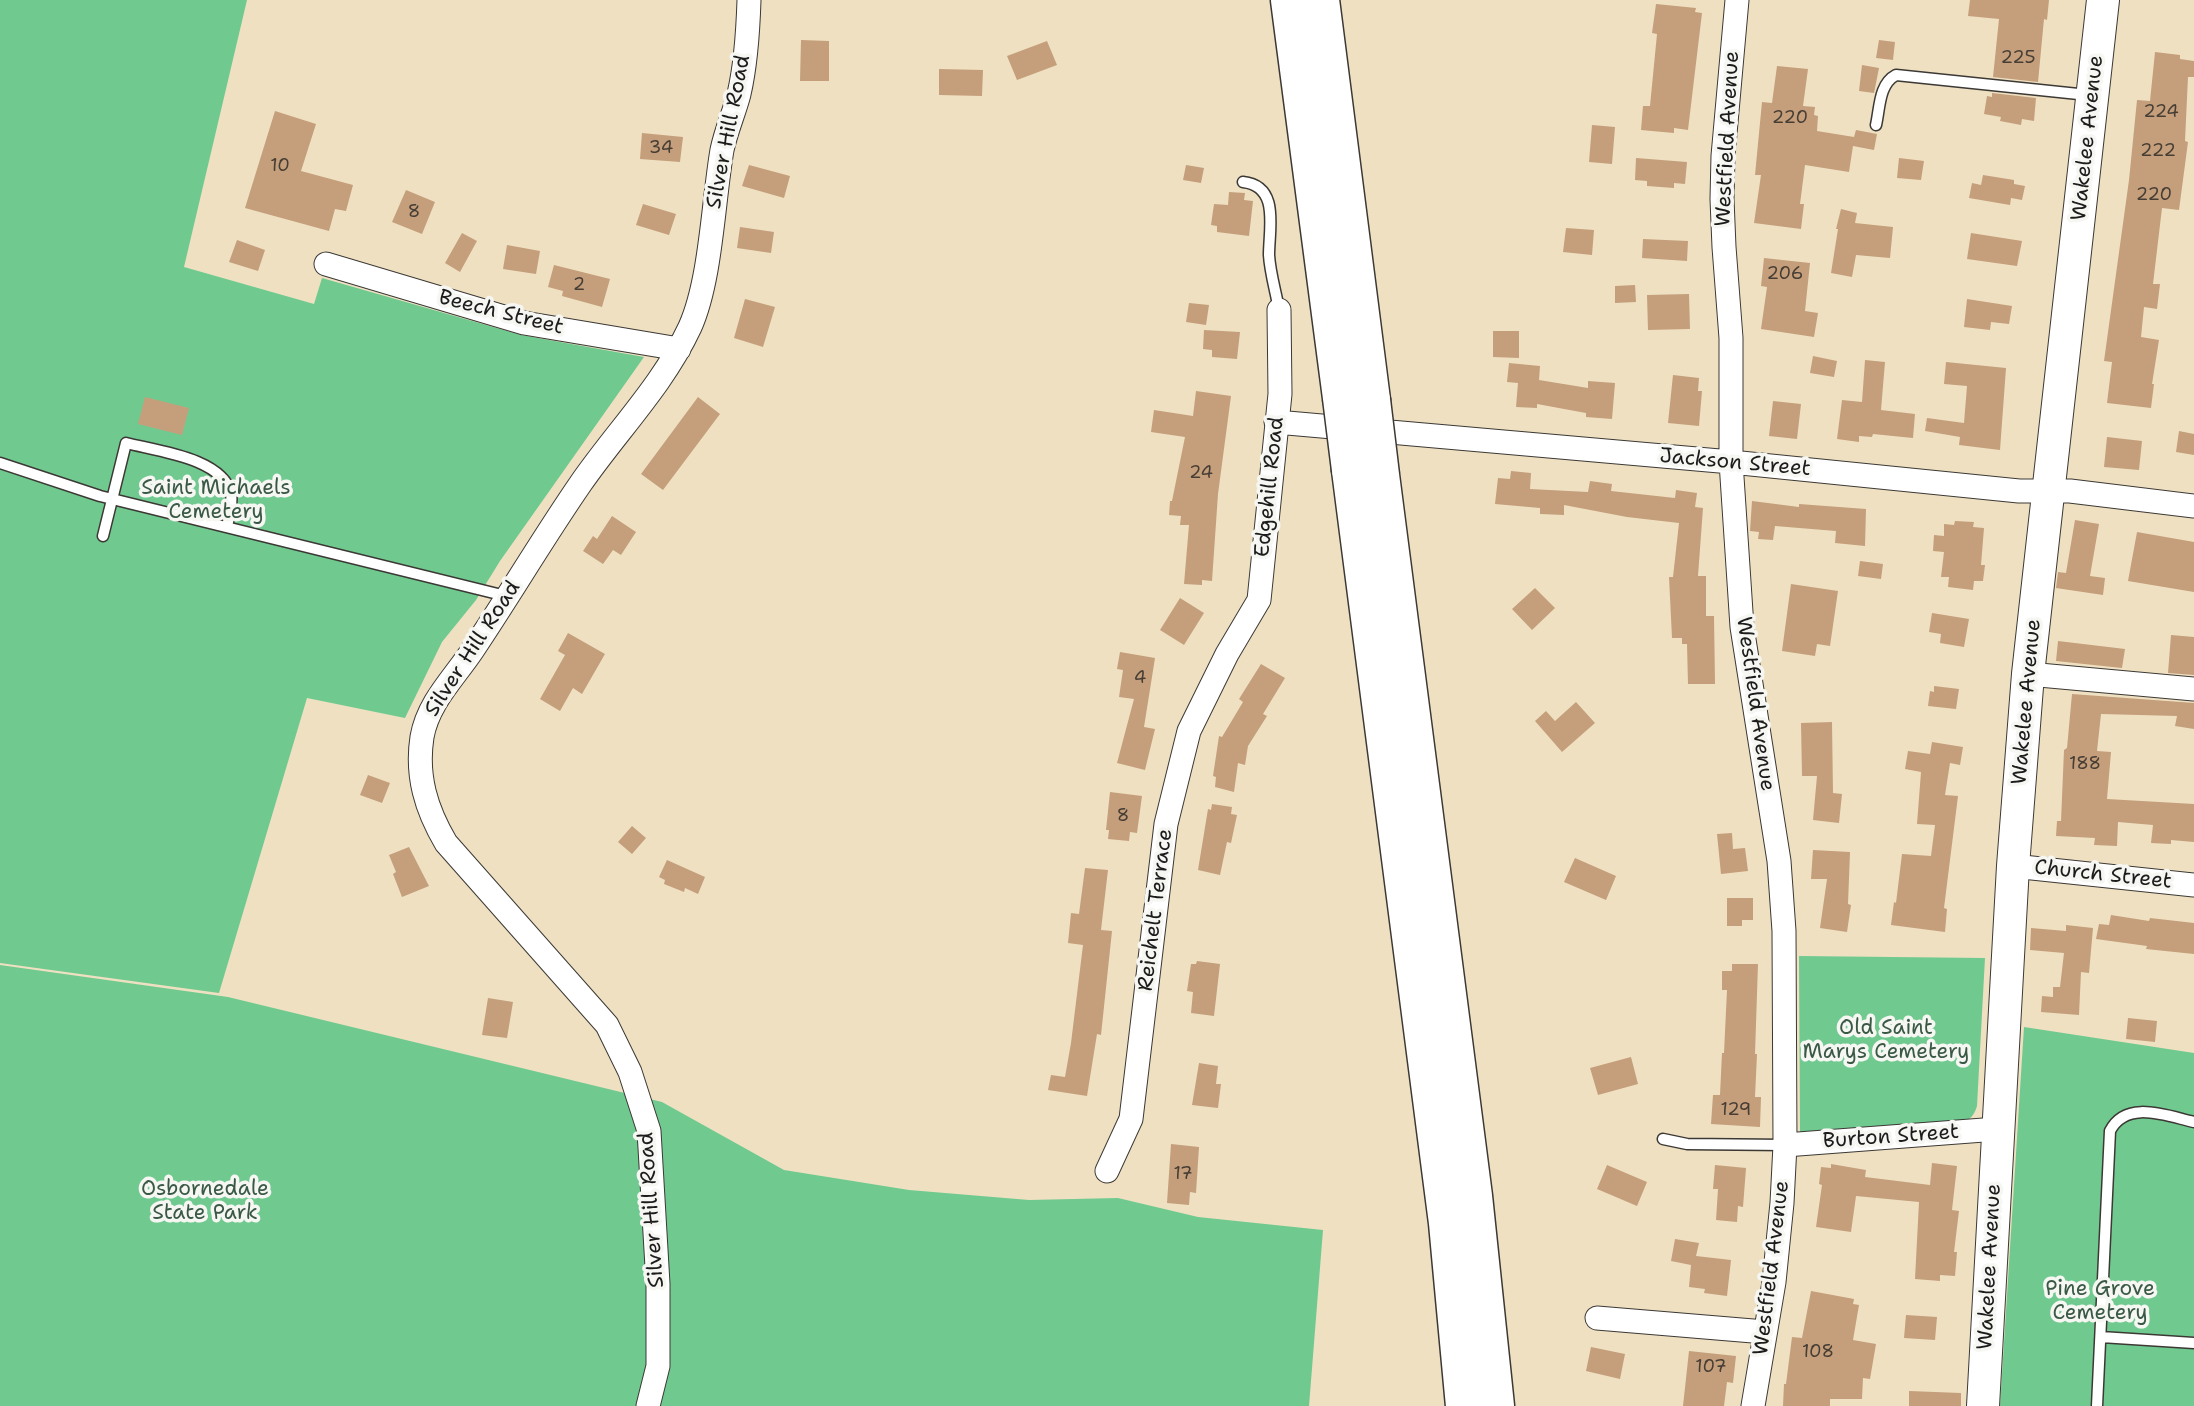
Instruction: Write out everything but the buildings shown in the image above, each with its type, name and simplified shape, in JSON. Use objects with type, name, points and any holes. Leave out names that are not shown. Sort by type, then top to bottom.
[{"type":"highway","points":[[1290,0],[1356,399],[1473,1196],[1494,1406]]},
{"type":"highway","points":[[1320,0],[1356,399]]},
{"type":"highway","points":[[1366,472],[1448,1223],[1465,1406]]},
{"type":"highway","points":[[1473,1196],[1506,1329],[1516,1406]]},
{"type":"main road","name":"Wakelee Avenue","points":[[1983,1406],[2013,866],[2028,674],[2103,0]]},
{"type":"street","name":"Silver Hill Road","points":[[648,1406],[658,1366],[658,1284],[649,1130],[630,1072],[607,1026],[446,843],[432,818],[422,788],[420,761],[422,735],[428,714],[580,484],[611,441],[642,405],[679,349],[691,324],[698,302],[723,147],[745,62],[749,0]]},
{"type":"street","name":"Westfield Avenue","points":[[1737,0],[1723,156],[1722,199],[1731,338],[1731,462],[1742,627],[1779,861],[1784,931],[1784,1145],[1774,1282],[1753,1406]]},
{"type":"street","name":"Beech Street","points":[[326,264],[524,323],[679,349]]},
{"type":"street","name":"Edgehill Road","points":[[1227,654],[1259,600],[1280,394],[1279,310]]},
{"type":"street","name":"Jackson Street","points":[[1276,422],[1731,462],[2019,491],[2070,491],[2194,506]]},
{"type":"street","name":"Reichelt Terrace","points":[[1107,1171],[1131,1119],[1166,824],[1189,730],[1227,654]]},
{"type":"street","points":[[2028,674],[2194,689]]},
{"type":"street","name":"Church Street","points":[[2013,866],[2194,885]]},
{"type":"street","name":"Burton Street","points":[[1784,1145],[1997,1129]]},
{"type":"street","points":[[1597,1318],[1765,1332]]},
{"type":"lane","points":[[1877,125],[1884,87],[1888,79],[1896,75],[2094,96]]},
{"type":"lane","points":[[1243,182],[1255,183],[1262,189],[1267,200],[1272,219],[1269,257],[1279,310]]},
{"type":"lane","points":[[103,536],[126,443],[195,461],[216,471],[223,478],[231,496],[227,527]]},
{"type":"lane","points":[[0,463],[113,499],[506,596]]},
{"type":"lane","points":[[2097,1406],[2110,1131],[2118,1119],[2132,1112],[2194,1122]]},
{"type":"lane","points":[[1663,1139],[1698,1144],[1784,1145]]},
{"type":"lane","points":[[2101,1337],[2194,1343]]},
{"type":"green space","name":"Saint Michaels Cemetery","points":[[0,0],[247,0],[184,267],[314,304],[322,278],[521,335],[644,357],[500,561],[476,600],[442,642],[405,718],[307,698],[219,993],[0,963]]},
{"type":"green space","name":"Old Saint Marys Cemetery","points":[[1799,956],[1985,958],[1977,1106],[1971,1117],[1960,1123],[1800,1132]]},
{"type":"green space","name":"Osbornedale State Park","points":[[0,965],[228,997],[662,1102],[784,1170],[909,1190],[1029,1200],[1118,1198],[1198,1217],[1323,1230],[1309,1406],[0,1406]]},
{"type":"green space","name":"Pine Grove Cemetery","points":[[2024,1027],[2194,1053],[2194,1406],[2000,1406]]}]
